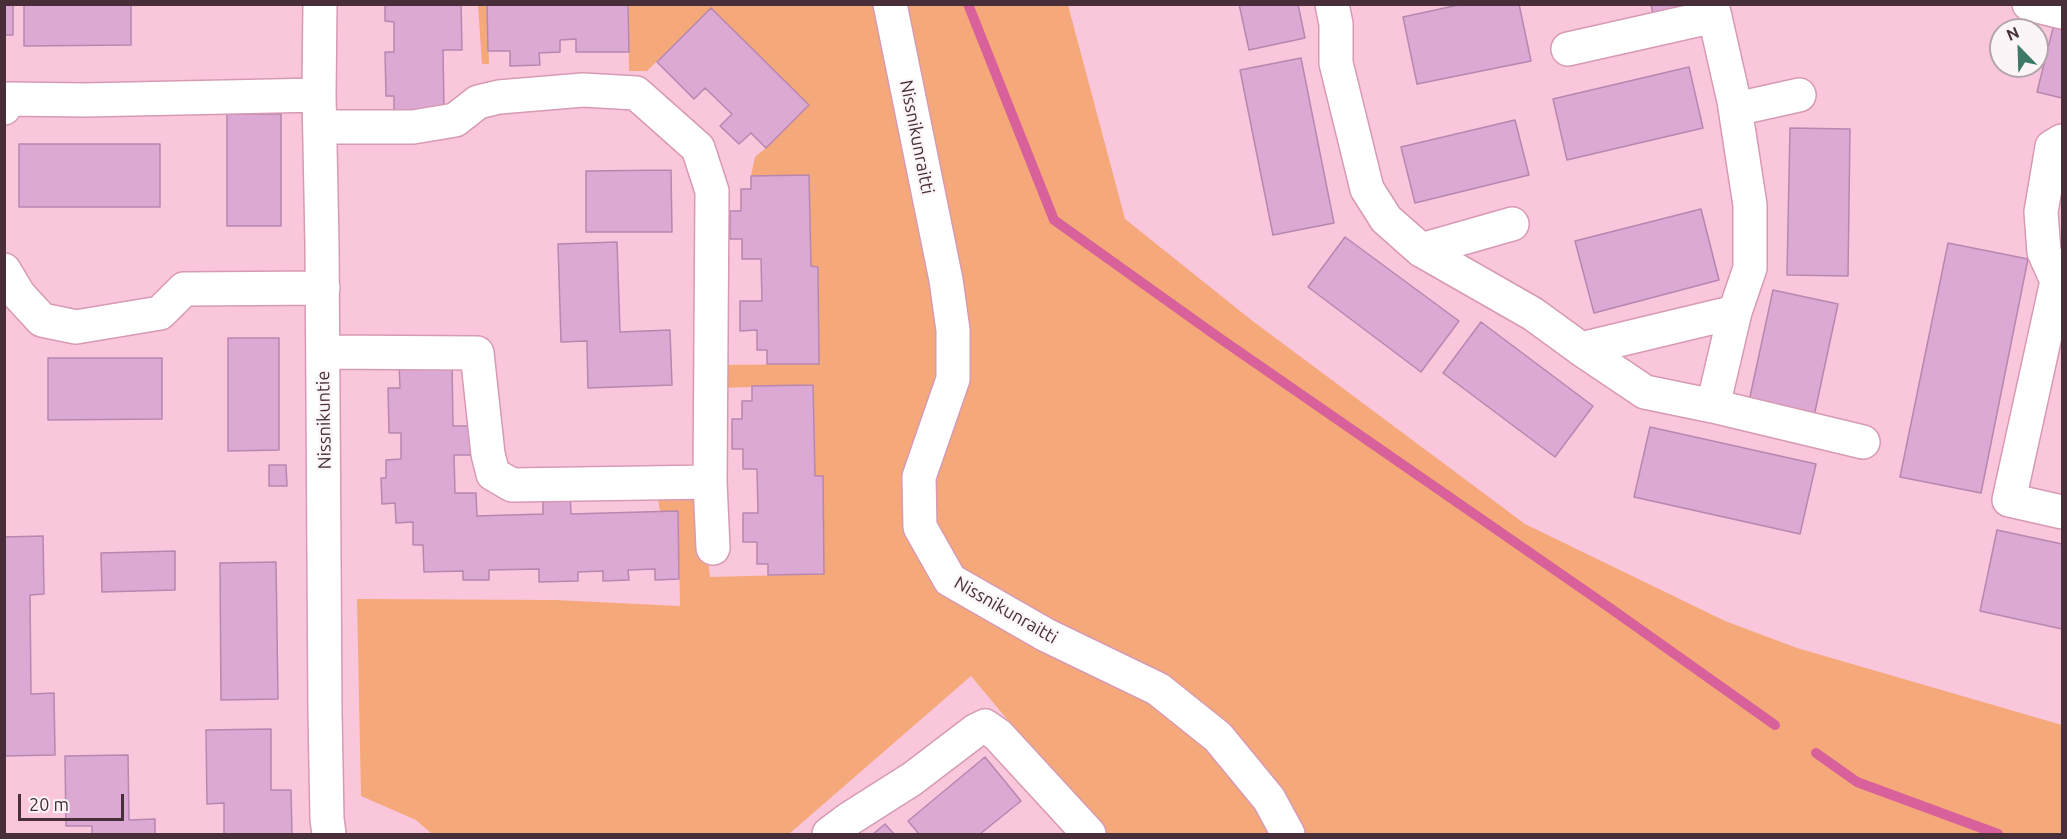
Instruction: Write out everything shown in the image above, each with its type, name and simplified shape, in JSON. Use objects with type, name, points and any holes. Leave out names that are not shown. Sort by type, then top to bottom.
[{"type":"street","name":"Nissnikuntie","points":[[320,4],[325,704],[329,834]]},
{"type":"street","name":"Nissnikunraitti","points":[[890,4],[946,280],[953,330],[952,379],[919,477],[920,526],[950,580],[1046,635],[1158,689],[1218,737],[1269,799],[1287,834]]},
{"type":"street","points":[[2029,4],[2062,12]]},
{"type":"street","points":[[1334,5],[1336,63],[1367,189],[1386,219],[1421,250],[1533,314],[1645,392],[1863,442]]},
{"type":"street","points":[[1568,49],[1714,10],[1736,109],[1750,205],[1750,268],[1735,312],[1713,406]]},
{"type":"street","points":[[4,108],[8,99],[85,100],[319,111],[413,127],[455,120],[478,102],[499,97],[583,90],[636,93],[698,148],[712,191],[710,482],[713,548]]},
{"type":"street","points":[[1736,109],[1799,95]]},
{"type":"street","points":[[2047,147],[2041,212],[2044,252],[2060,281],[2009,500],[2062,512]]},
{"type":"street","points":[[1421,250],[1512,224]]},
{"type":"street","points":[[4,270],[19,295],[42,320],[76,327],[160,313],[184,289],[323,288]]},
{"type":"street","points":[[1581,349],[1735,312]]},
{"type":"street","points":[[323,352],[477,353],[488,454],[493,474],[512,485],[710,482]]},
{"type":"street","points":[[829,834],[912,779],[975,731],[985,726],[998,735],[1089,834]]},
{"type":"shaded area","points":[[478,5],[487,5],[489,64],[482,64]]},
{"type":"shaded area","points":[[628,5],[1068,5],[1125,219],[1250,319],[1525,524],[1725,621],[1797,648],[2062,725],[2062,834],[1103,834],[971,676],[789,834],[432,834],[416,820],[361,796],[357,599],[555,600],[680,606],[678,511],[660,512],[657,492],[695,498],[702,512],[710,577],[824,574],[823,477],[815,476],[813,385],[720,388],[720,365],[819,364],[818,267],[811,266],[809,175],[751,176],[755,157],[809,105],[711,8],[647,71],[629,71]]},
{"type":"building","points":[[4,4],[13,4],[13,35],[4,35]]},
{"type":"building","points":[[24,4],[131,4],[131,45],[24,46]]},
{"type":"building","points":[[385,4],[461,4],[462,50],[443,50],[444,111],[394,112],[394,96],[386,96],[385,52],[394,52],[394,22],[385,21]]},
{"type":"building","points":[[487,4],[628,4],[629,52],[576,52],[576,39],[560,40],[560,52],[539,53],[540,65],[510,66],[510,51],[488,51]]},
{"type":"building","points":[[1239,4],[1298,4],[1305,38],[1249,50]]},
{"type":"building","points":[[1463,4],[1519,4],[1531,61],[1417,84],[1403,17]]},
{"type":"building","points":[[1651,4],[1697,4],[1655,25]]},
{"type":"building","points":[[711,8],[809,105],[766,148],[751,133],[739,144],[720,126],[732,114],[705,88],[694,99],[657,62]]},
{"type":"building","points":[[2055,20],[2062,22],[2062,98],[2037,92],[2040,78],[2049,78],[2049,44]]},
{"type":"building","points":[[1301,58],[1334,223],[1273,235],[1240,70]]},
{"type":"building","points":[[1689,67],[1703,128],[1567,160],[1553,99]]},
{"type":"building","points":[[227,114],[281,114],[281,226],[227,226]]},
{"type":"building","points":[[1515,120],[1529,175],[1415,203],[1401,147]]},
{"type":"building","points":[[1790,128],[1850,129],[1848,276],[1787,275]]},
{"type":"building","points":[[19,144],[160,144],[160,207],[19,207]]},
{"type":"building","points":[[671,170],[672,232],[586,232],[586,171]]},
{"type":"building","points":[[809,175],[811,266],[818,267],[819,364],[767,364],[767,350],[757,350],[757,330],[740,331],[740,301],[762,301],[761,259],[742,259],[742,239],[730,239],[730,211],[741,211],[741,189],[751,189],[751,176]]},
{"type":"building","points":[[1701,209],[1719,280],[1594,313],[1575,241]]},
{"type":"building","points":[[1345,237],[1459,321],[1421,372],[1308,287]]},
{"type":"building","points":[[617,242],[620,332],[670,330],[672,385],[588,388],[587,341],[561,342],[558,244]]},
{"type":"building","points":[[1948,243],[2028,259],[1981,493],[1900,477]]},
{"type":"building","points":[[1773,290],[1838,304],[1813,421],[1748,406]]},
{"type":"building","points":[[1481,322],[1593,406],[1555,457],[1443,373]]},
{"type":"building","points":[[228,338],[279,338],[279,450],[228,451]]},
{"type":"building","points":[[48,358],[162,358],[162,419],[48,420]]},
{"type":"building","points":[[452,362],[453,426],[475,426],[476,455],[454,455],[455,493],[476,493],[477,516],[543,514],[543,492],[570,491],[571,514],[678,511],[679,579],[655,580],[655,569],[628,570],[629,580],[603,581],[603,571],[578,572],[578,581],[539,582],[539,569],[489,570],[489,580],[463,580],[463,571],[424,572],[423,545],[413,545],[413,522],[396,523],[395,503],[382,504],[381,478],[386,478],[386,460],[401,459],[401,433],[389,433],[388,388],[400,388],[399,363]]},
{"type":"building","points":[[813,385],[815,476],[823,476],[824,574],[768,575],[768,564],[757,564],[757,542],[743,542],[743,513],[758,513],[757,469],[743,469],[743,449],[732,449],[732,419],[742,419],[742,401],[752,401],[752,386]]},
{"type":"building","points":[[1650,427],[1816,464],[1800,534],[1634,497]]},
{"type":"building","points":[[269,465],[286,465],[287,486],[269,486]]},
{"type":"building","points":[[1997,530],[2062,544],[2062,629],[1980,611]]},
{"type":"building","points":[[43,536],[44,594],[30,595],[31,694],[54,693],[55,755],[4,756],[4,537]]},
{"type":"building","points":[[175,551],[175,590],[102,592],[101,553]]},
{"type":"building","points":[[276,562],[278,699],[221,700],[220,563]]},
{"type":"building","points":[[271,729],[271,790],[291,790],[292,834],[224,834],[224,803],[207,804],[206,730]]},
{"type":"building","points":[[128,755],[129,820],[155,819],[155,834],[92,834],[92,826],[66,826],[65,756]]},
{"type":"building","points":[[985,757],[1021,801],[980,834],[919,834],[908,821]]},
{"type":"building","points":[[885,824],[894,834],[873,834]]},
{"type":"waterway","points":[[968,4],[1054,220],[1775,725]]},
{"type":"waterway","points":[[1816,753],[1857,782],[1998,834]]}]
